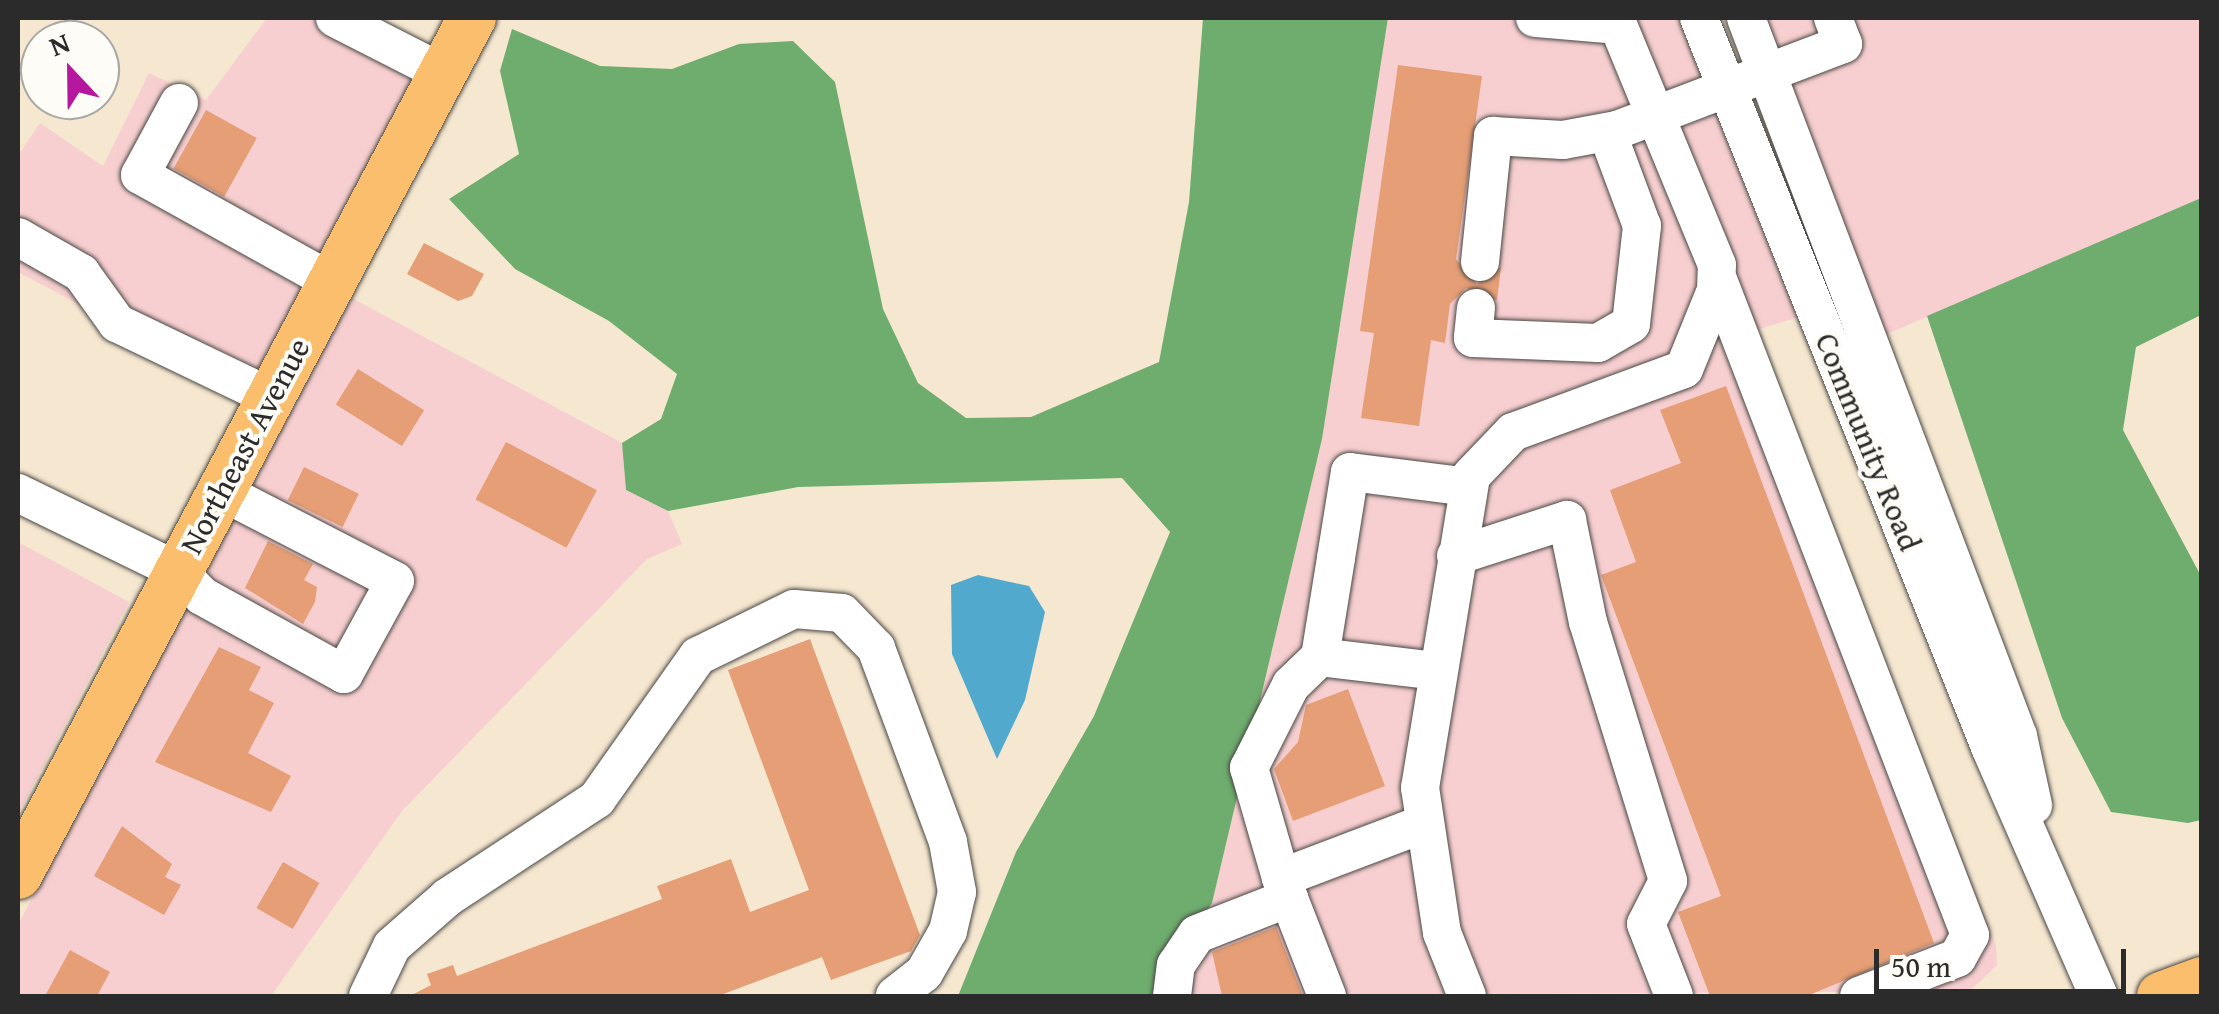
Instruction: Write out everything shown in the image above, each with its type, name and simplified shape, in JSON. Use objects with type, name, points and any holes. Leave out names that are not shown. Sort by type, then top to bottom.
[{"type":"main road","name":"Northeast Avenue","points":[[18,875],[29,824],[178,571],[472,18]]},
{"type":"street","points":[[335,18],[443,73]]},
{"type":"street","points":[[1535,18],[1617,21],[1970,935],[1957,958],[1859,996]]},
{"type":"street","name":"Community Road","points":[[1700,18],[1990,747],[2046,862],[2099,996]]},
{"type":"street","name":"Community Road","points":[[1746,18],[2018,736],[2046,862]]},
{"type":"street","points":[[1480,262],[1493,136],[1564,140],[1607,132],[1843,44],[1833,18]]},
{"type":"street","points":[[179,103],[140,175],[332,282]]},
{"type":"street","points":[[1476,308],[1472,338],[1598,343],[1631,324],[1642,226],[1607,132]]},
{"type":"street","points":[[18,237],[80,273],[117,322],[271,397]]},
{"type":"street","points":[[1467,996],[1442,934],[1423,824],[1437,671],[1468,488],[1513,432],[1684,369],[1710,320],[1716,276]]},
{"type":"street","points":[[1327,996],[1285,888],[1249,768],[1291,685],[1320,657],[1350,472],[1468,488]]},
{"type":"street","points":[[18,493],[178,571],[202,596],[344,674],[395,581],[221,492]]},
{"type":"street","points":[[1456,556],[1567,520],[1588,622],[1668,881],[1646,924],[1674,996]]},
{"type":"street","points":[[368,996],[392,946],[448,896],[596,800],[698,656],[794,610],[842,613],[876,648],[948,842],[957,892],[948,931],[896,996]]},
{"type":"street","points":[[1320,657],[1437,671]]},
{"type":"street","points":[[1172,996],[1176,965],[1197,934],[1423,824]]},
{"type":"shaded area","points":[[267,18],[311,18],[433,79],[258,400],[18,272],[18,156],[40,123],[103,166],[149,73],[206,100]]},
{"type":"shaded area","points":[[1388,18],[1686,18],[1799,317],[1756,330],[1996,945],[1997,965],[1970,991],[1156,996],[1155,937],[1212,903],[1322,439]]},
{"type":"shaded area","points":[[1755,18],[2201,18],[2201,198],[1878,338]]},
{"type":"shaded area","points":[[346,295],[622,443],[626,490],[668,511],[682,544],[647,559],[402,811],[271,996],[18,996],[18,925]]},
{"type":"shaded area","points":[[18,542],[129,602],[18,814]]},
{"type":"green space","points":[[1203,18],[1388,18],[1322,439],[1212,903],[1176,952],[1162,996],[958,996],[1016,852],[1094,716],[1170,532],[1122,478],[798,487],[668,511],[626,490],[622,443],[661,419],[677,374],[609,321],[515,269],[449,199],[519,154],[500,71],[512,29],[600,66],[672,69],[739,44],[793,41],[835,82],[883,309],[918,383],[966,418],[1031,417],[1159,362],[1189,202]]},
{"type":"green space","points":[[2201,198],[2201,315],[2136,347],[2123,430],[2201,576],[2201,820],[2188,823],[2111,812],[2062,718],[1927,316]]},
{"type":"water","points":[[978,575],[1029,586],[1045,612],[1025,700],[997,759],[952,654],[951,585]]},
{"type":"building","points":[[1398,65],[1482,76],[1456,259],[1477,284],[1501,267],[1497,300],[1466,288],[1450,304],[1445,343],[1431,340],[1419,426],[1361,418],[1374,333],[1360,331]]},
{"type":"building","points":[[206,110],[257,138],[224,197],[174,169]]},
{"type":"building","points":[[424,243],[484,274],[472,296],[458,301],[407,274]]},
{"type":"building","points":[[358,369],[424,410],[402,446],[336,405]]},
{"type":"building","points":[[1726,386],[1934,943],[1807,996],[1710,996],[1678,912],[1721,896],[1601,575],[1636,562],[1610,490],[1681,463],[1660,410]]},
{"type":"building","points":[[506,442],[597,490],[566,548],[475,499]]},
{"type":"building","points":[[304,467],[359,494],[343,527],[288,500]]},
{"type":"building","points":[[268,541],[313,564],[304,580],[317,587],[315,602],[303,624],[245,588]]},
{"type":"building","points":[[810,639],[920,935],[911,951],[831,980],[822,957],[718,996],[410,996],[431,985],[427,974],[453,965],[457,976],[662,899],[657,886],[731,859],[750,912],[809,890],[728,670]]},
{"type":"building","points":[[219,647],[261,667],[249,690],[274,703],[248,753],[291,776],[271,812],[155,762]]},
{"type":"building","points":[[1348,689],[1385,786],[1293,821],[1274,769],[1298,742],[1306,705]]},
{"type":"building","points":[[122,826],[172,864],[165,877],[181,885],[164,915],[94,876]]},
{"type":"building","points":[[283,862],[319,883],[293,929],[256,908]]},
{"type":"building","points":[[1276,927],[1303,996],[1222,996],[1212,952]]},
{"type":"building","points":[[70,950],[110,972],[97,996],[45,996]]}]
